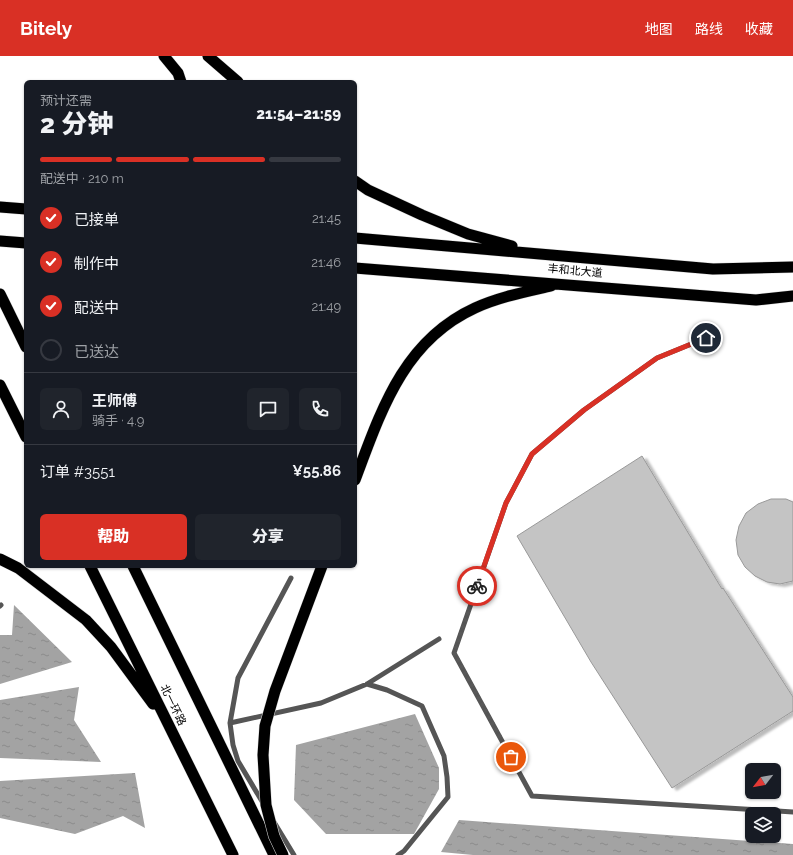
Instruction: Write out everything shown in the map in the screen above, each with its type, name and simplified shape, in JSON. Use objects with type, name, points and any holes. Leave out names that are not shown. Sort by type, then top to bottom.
[{"type":"highway","points":[[164,56],[178,73],[180,80]]},
{"type":"highway","points":[[208,56],[236,80]]},
{"type":"highway","points":[[357,182],[368,190],[468,234],[540,254]]},
{"type":"highway","points":[[0,207],[24,209]]},
{"type":"highway","name":"丰和北大道","points":[[357,238],[713,269],[793,266]]},
{"type":"highway","points":[[0,241],[24,243]]},
{"type":"highway","name":"丰和北大道","points":[[357,268],[561,283],[756,300],[793,296]]},
{"type":"highway","points":[[357,475],[391,392],[408,363],[425,342],[447,324],[474,308],[501,297],[561,283]]},
{"type":"highway","points":[[0,293],[24,335]]},
{"type":"highway","points":[[0,293],[24,343]]},
{"type":"highway","points":[[0,385],[24,433]]},
{"type":"highway","points":[[0,559],[18,568],[86,620],[111,647],[170,728]]},
{"type":"highway","name":"北一环路","points":[[91,568],[233,855]]},
{"type":"highway","points":[[134,568],[274,855]]},
{"type":"highway","points":[[284,855],[274,836],[266,805],[262,755],[265,726],[275,691],[321,568]]},
{"type":"lane","points":[[706,338],[657,358],[584,410],[532,454],[506,503],[454,653],[532,796],[793,812]]},
{"type":"lane","points":[[291,578],[238,678],[230,723],[233,745],[238,761],[294,855]]},
{"type":"lane","points":[[230,723],[321,703],[367,684],[439,638]]},
{"type":"lane","points":[[367,684],[387,690],[422,706],[444,756],[448,797],[404,851],[398,855]]},
{"type":"water","points":[[14,605],[72,662],[0,684],[0,635],[12,635]]},
{"type":"water","points":[[79,687],[74,720],[101,762],[0,758],[0,700]]},
{"type":"water","points":[[415,714],[439,768],[439,789],[414,834],[326,834],[294,800],[296,745]]},
{"type":"water","points":[[135,773],[145,828],[123,816],[75,834],[0,818],[0,781]]},
{"type":"water","points":[[459,820],[745,841],[745,843],[793,844],[793,855],[473,855],[441,852]]},
{"type":"building","points":[[642,456],[722,589],[723,588],[793,697],[793,711],[672,788],[591,662],[517,536]]},
{"type":"building","points":[[771,499],[786,499],[793,502],[793,581],[780,584],[767,582],[755,576],[745,567],[738,555],[736,540],[739,526],[746,513],[758,504]]},
{"type":"way so far","points":[[477,586],[454,653],[511,757]]},
{"type":"route","points":[[477,586],[506,503],[532,454],[584,410],[657,358],[706,338]]}]
